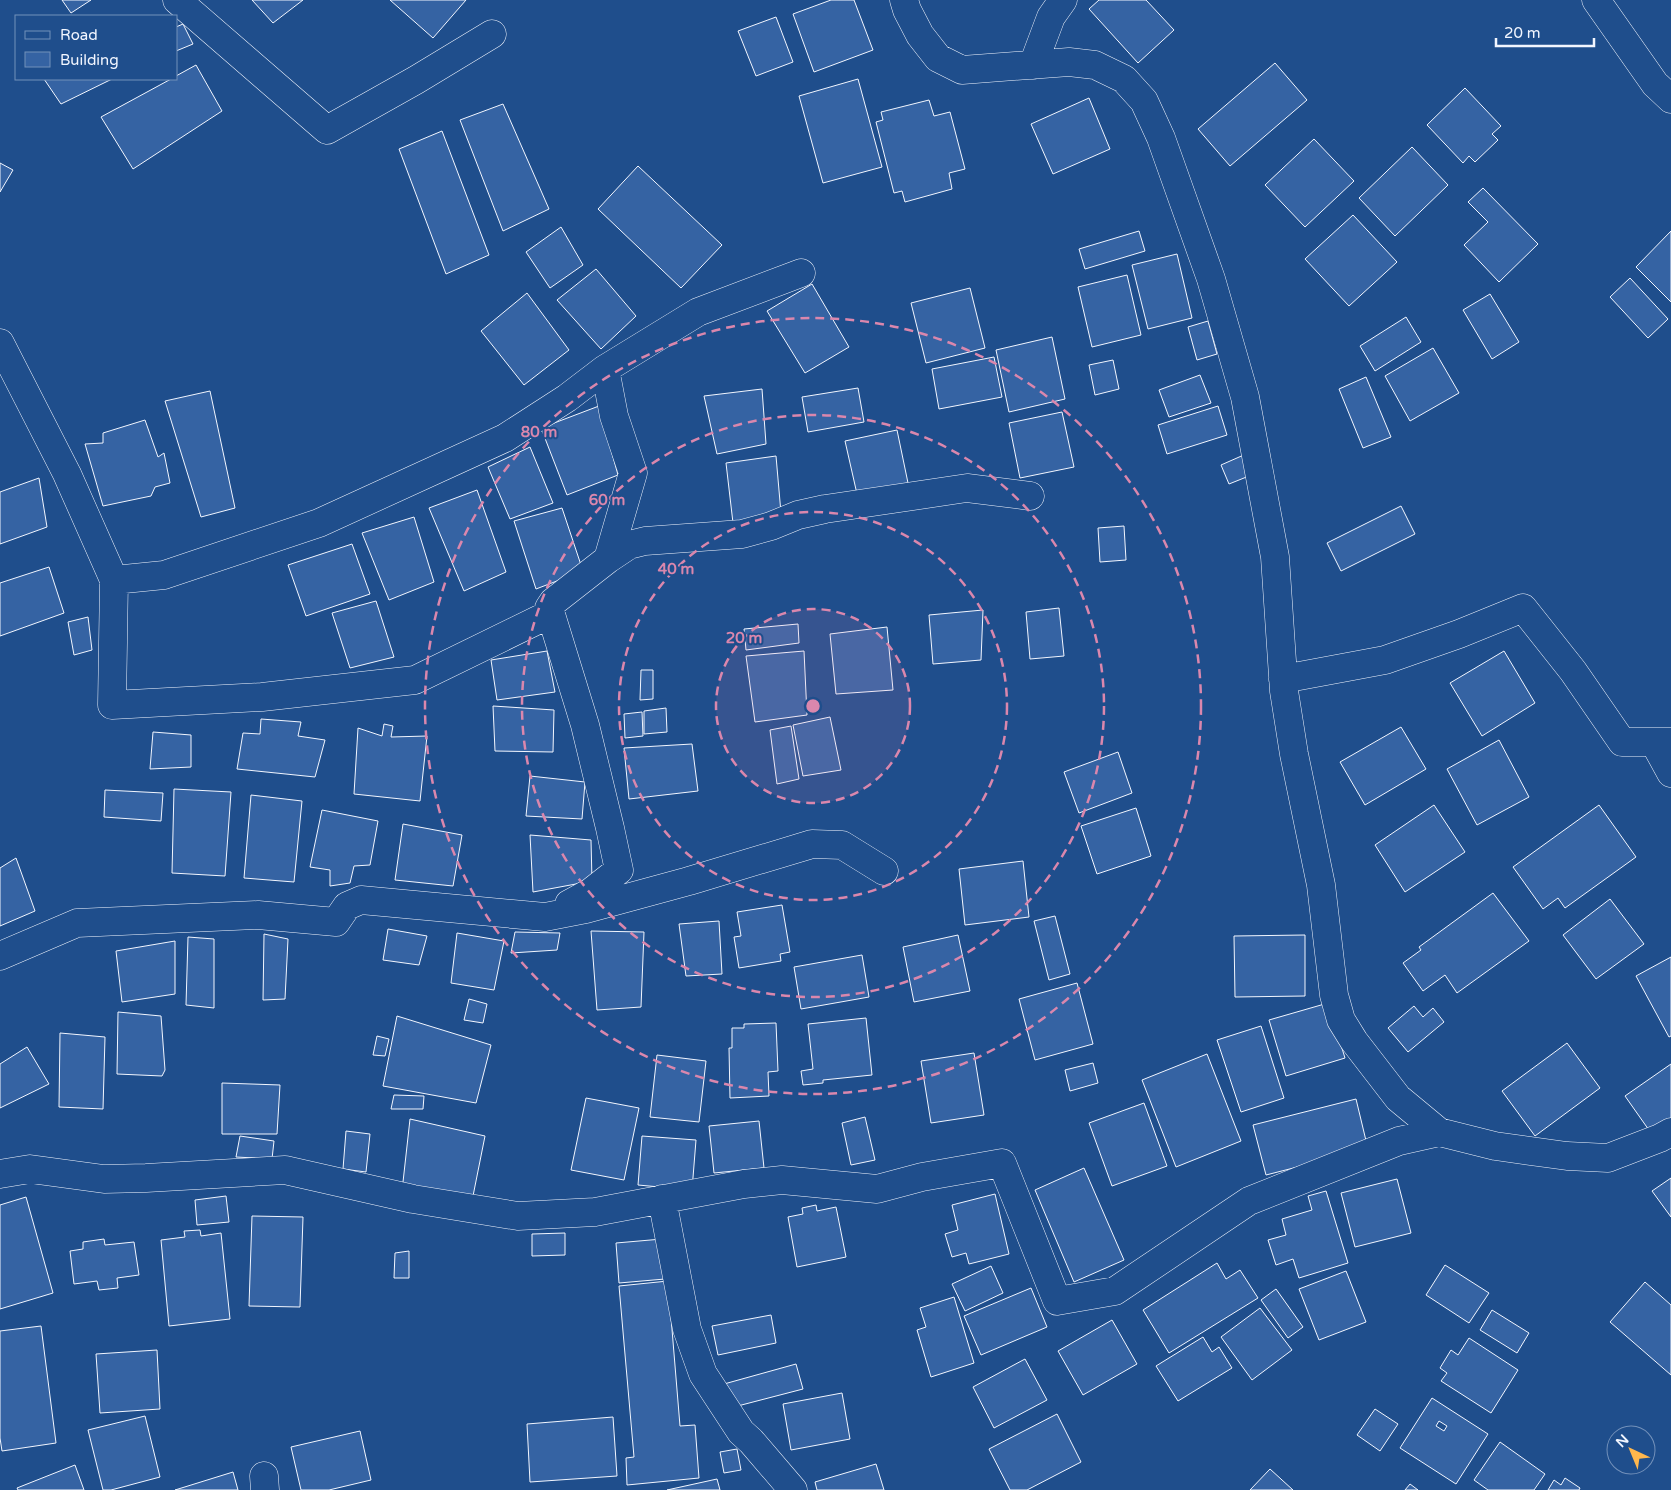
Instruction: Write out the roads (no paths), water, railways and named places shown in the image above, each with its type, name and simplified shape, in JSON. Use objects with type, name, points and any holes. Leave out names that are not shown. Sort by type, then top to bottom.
[{"type":"street","points":[[177,0],[327,130],[416,80],[492,34]]},
{"type":"street","points":[[904,0],[920,36],[938,58],[962,70],[1069,62],[1095,65],[1124,79],[1144,101],[1161,138],[1212,278],[1245,397],[1275,557],[1283,679],[1294,754],[1320,885],[1334,995],[1341,1020],[1354,1041],[1398,1098],[1439,1132],[1495,1146],[1567,1156],[1608,1158],[1671,1132]]},
{"type":"street","points":[[1033,65],[1051,17],[1063,0]]},
{"type":"street","points":[[1596,0],[1655,84],[1671,99]]},
{"type":"street","points":[[114,580],[164,575],[319,523],[505,438],[567,398],[604,369],[698,312],[801,273]]},
{"type":"street","points":[[0,343],[67,474],[114,580],[112,705],[262,697],[415,680],[550,614]]},
{"type":"street","points":[[604,369],[614,416],[633,473],[608,559]]},
{"type":"street","points":[[545,917],[590,892],[619,870],[585,725],[550,614],[549,608],[552,602],[628,545],[645,541],[742,534],[771,526],[798,515],[825,509],[957,489],[967,488],[1030,496]]},
{"type":"street","points":[[1283,679],[1385,660],[1459,634],[1523,608],[1573,671],[1622,742],[1663,742],[1671,773]]},
{"type":"street","points":[[0,956],[77,923],[258,915],[336,922],[347,906],[361,900],[545,917],[689,881],[812,844],[842,845],[884,871]]},
{"type":"street","points":[[1398,1098],[1399,1141]]},
{"type":"street","points":[[0,1174],[30,1169],[104,1179],[285,1170],[413,1199],[518,1216],[595,1212],[744,1184],[782,1180],[877,1189],[922,1178],[1002,1163],[1057,1301],[1115,1291],[1249,1201],[1399,1141],[1439,1132]]},
{"type":"street","points":[[662,1199],[687,1329],[703,1374],[741,1432],[793,1490]]}]
